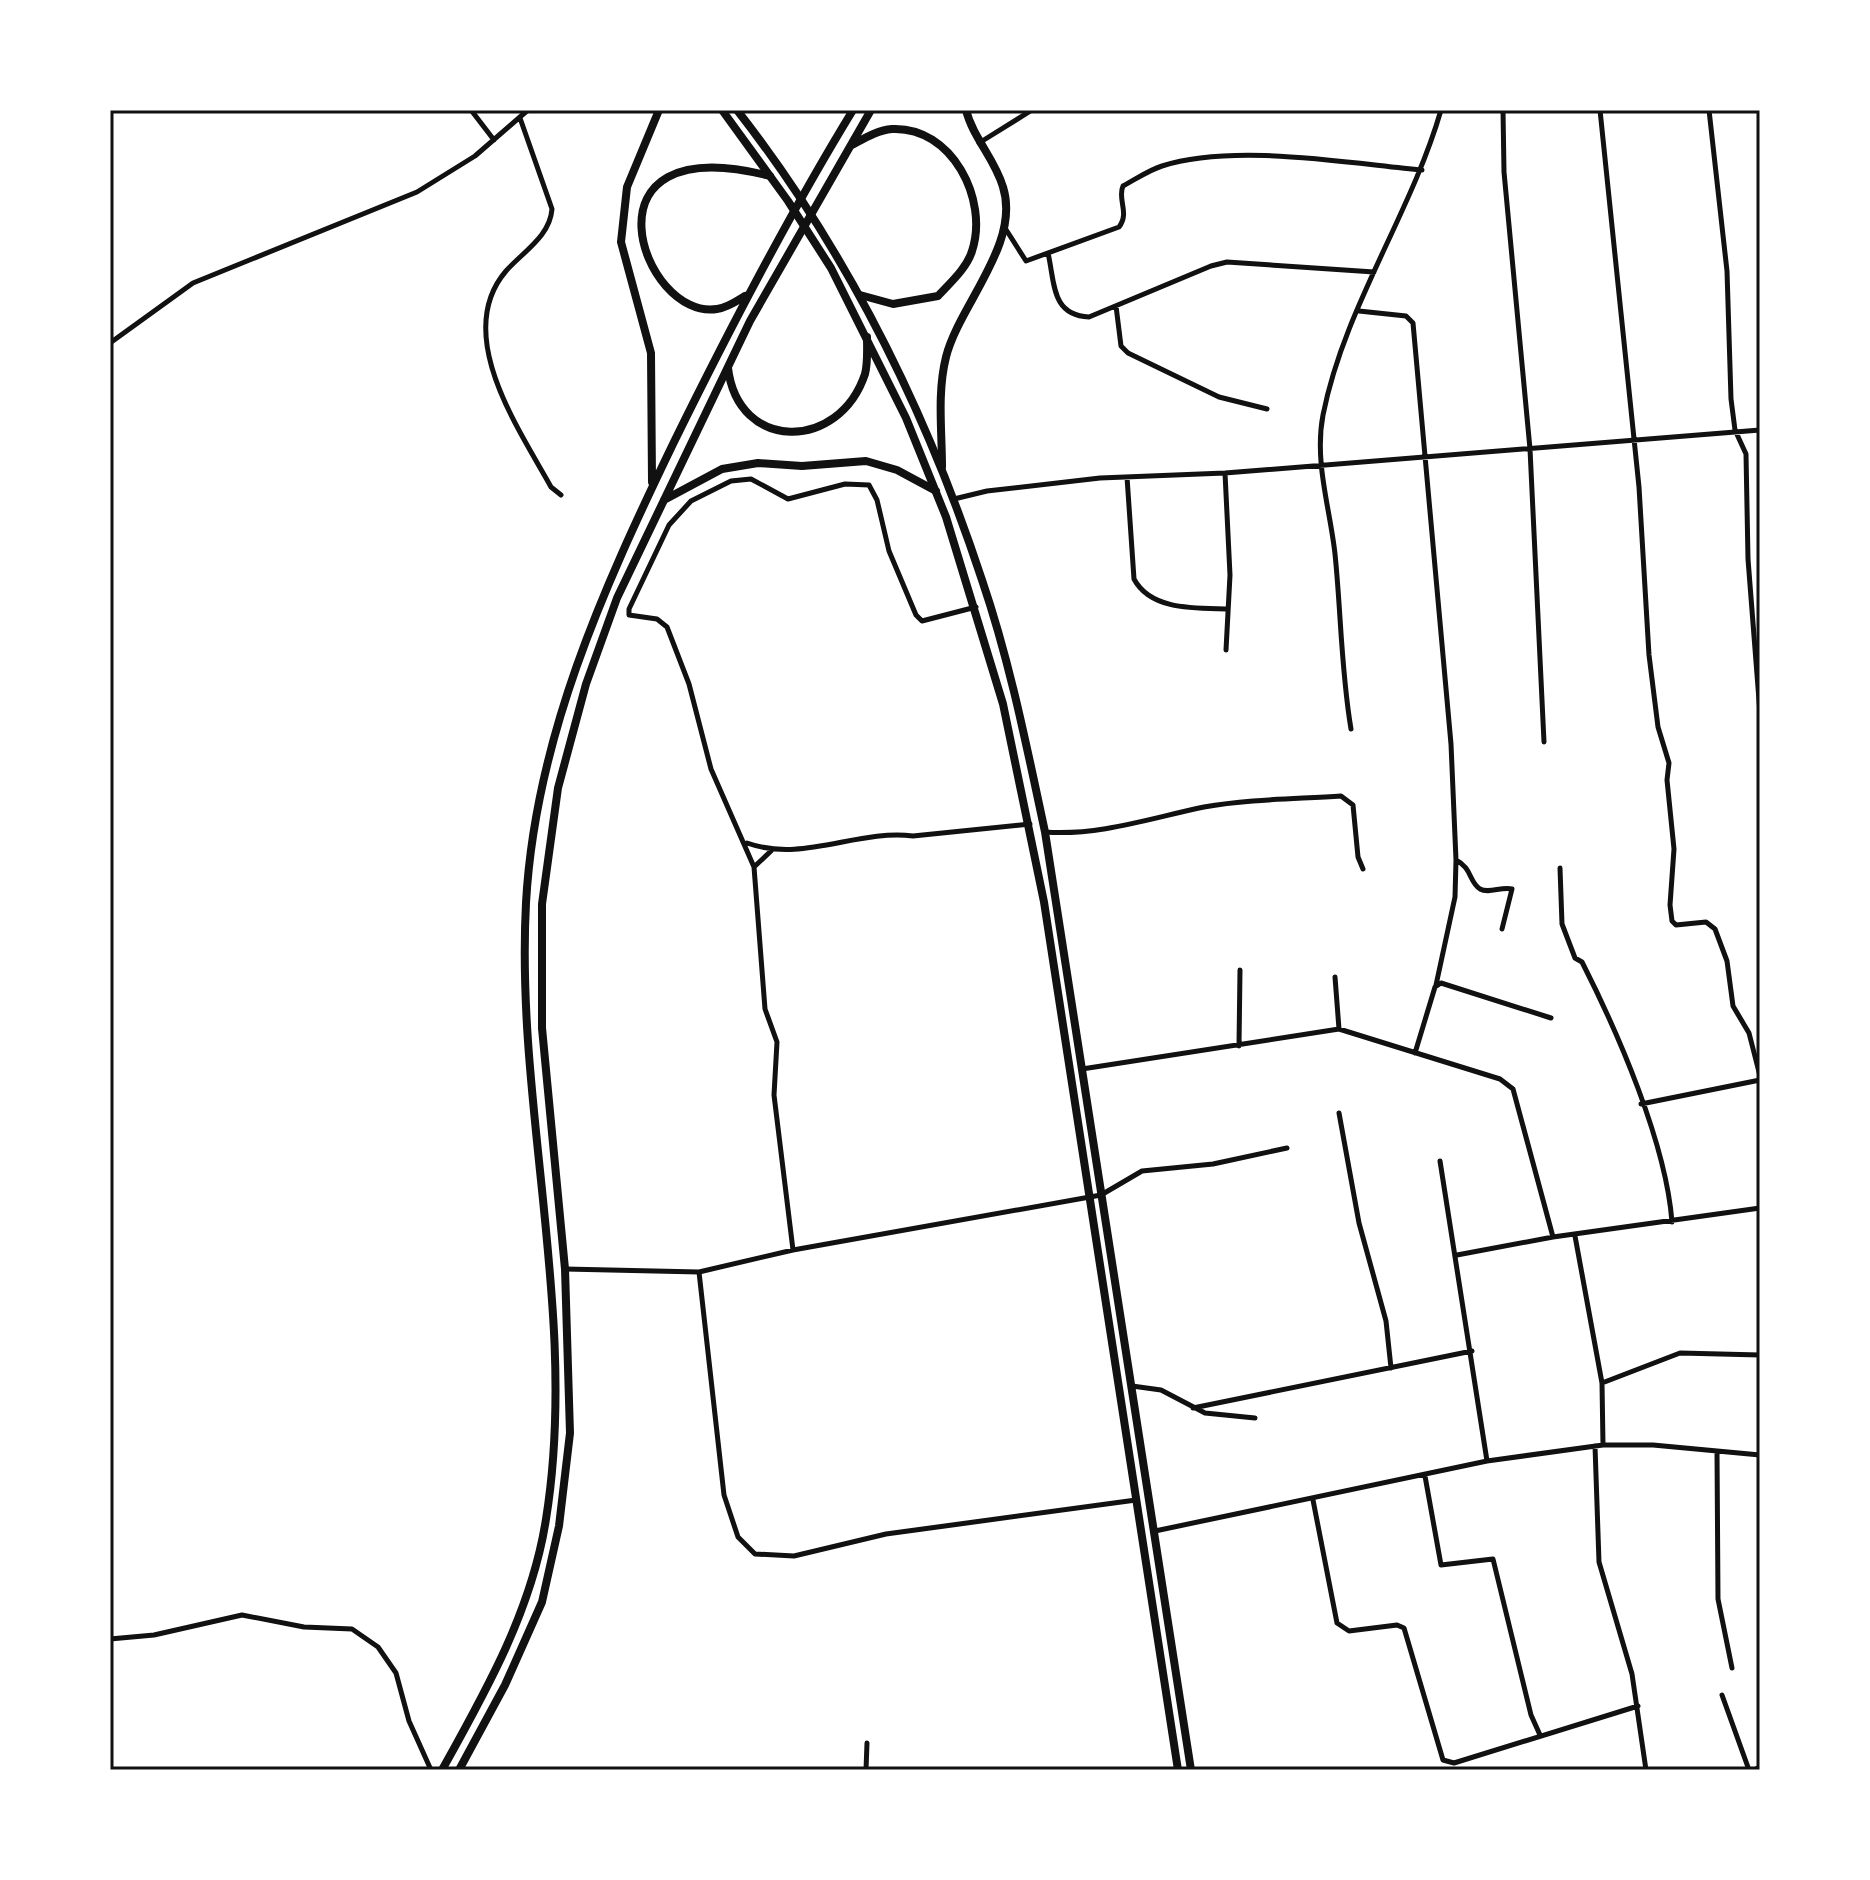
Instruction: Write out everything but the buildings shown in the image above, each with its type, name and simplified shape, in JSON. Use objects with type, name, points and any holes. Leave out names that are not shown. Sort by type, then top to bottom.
[{"type":"main road","points":[[652,487],[651,353],[621,242],[627,187],[659,110]]},
{"type":"main road","points":[[722,110],[831,268],[867,337],[936,491],[976,607],[1013,744],[1030,824],[1178,1770]]},
{"type":"main road","points":[[737,110],[809,207],[860,295],[942,467],[991,611],[1045,832],[1191,1770]]},
{"type":"main road","points":[[442,1770],[498,1667],[525,1600],[546,1522],[557,1427],[528,1034],[526,903],[536,826],[568,682],[652,487],[746,296],[853,110]]},
{"type":"main road","points":[[459,1770],[505,1685],[542,1602],[559,1526],[570,1433],[565,1269],[542,1028],[544,889],[558,788],[586,684],[617,598],[728,368],[871,110]]},
{"type":"main road","points":[[942,467],[940,399],[946,356],[964,314],[983,281],[1004,226],[1004,188],[979,143],[966,110]]},
{"type":"main road","points":[[851,145],[878,132],[893,129],[913,131],[934,140],[955,162],[971,191],[979,217],[972,253],[938,296],[893,304],[860,295]]},
{"type":"main road","points":[[746,296],[717,309],[699,308],[681,298],[662,281],[646,257],[641,222],[644,204],[665,179],[688,168],[733,167],[770,176]]},
{"type":"main road","points":[[728,368],[730,386],[737,399],[760,422],[778,432],[816,430],[845,410],[858,390],[866,371],[867,337]]},
{"type":"main road","points":[[664,500],[722,469],[758,463],[802,466],[866,461],[897,470],[936,491]]},
{"type":"street","points":[[471,110],[494,140]]},
{"type":"street","points":[[110,343],[193,283],[417,192],[451,173],[528,110]]},
{"type":"street","points":[[979,143],[1032,110]]},
{"type":"street","points":[[1351,729],[1342,676],[1335,554],[1321,464],[1326,405],[1374,272],[1422,170],[1441,110]]},
{"type":"street","points":[[1503,110],[1504,172],[1530,449],[1544,742]]},
{"type":"street","points":[[1600,110],[1639,487],[1649,655],[1658,727],[1669,763],[1667,780],[1674,849],[1672,921],[1683,927],[1712,924],[1727,961],[1733,1006],[1749,1033],[1760,1078],[1641,1104]]},
{"type":"street","points":[[1709,110],[1727,271],[1735,430],[1746,454],[1748,559],[1760,713]]},
{"type":"street","points":[[520,118],[552,209],[551,224],[504,273],[492,299],[485,330],[490,365],[505,402],[551,487],[561,495]]},
{"type":"street","points":[[1004,226],[1026,261],[1119,227],[1125,217],[1121,188],[1161,166],[1234,157],[1325,160],[1422,170]]},
{"type":"street","points":[[1048,253],[1059,301],[1068,314],[1089,317],[1227,262],[1374,272]]},
{"type":"street","points":[[1116,306],[1121,346],[1128,353],[1219,397],[1267,409]]},
{"type":"street","points":[[1359,311],[1406,316],[1413,323],[1428,456],[1451,744],[1455,897],[1435,987],[1415,1053]]},
{"type":"street","points":[[954,499],[987,491],[1127,477],[1225,473],[1760,430]]},
{"type":"street","points":[[1225,473],[1226,650]]},
{"type":"street","points":[[1127,477],[1134,579],[1139,587],[1148,596],[1174,605],[1228,609]]},
{"type":"street","points":[[793,1250],[774,1095],[777,1042],[765,1009],[754,867],[711,769],[689,684],[667,627],[657,619],[629,615],[629,609],[669,525],[691,501],[731,481],[751,479],[795,499],[845,484],[869,485],[875,491],[889,551],[916,615],[922,621],[931,621],[976,607]]},
{"type":"street","points":[[1045,832],[1072,834],[1111,828],[1208,806],[1341,796],[1353,805],[1358,857],[1363,869]]},
{"type":"street","points":[[746,843],[789,852],[894,834],[913,836],[1030,824]]},
{"type":"street","points":[[754,867],[772,850]]},
{"type":"street","points":[[1456,860],[1467,866],[1477,887],[1484,891],[1512,889],[1502,929]]},
{"type":"street","points":[[1560,868],[1562,924],[1575,958],[1582,962],[1615,1028],[1666,1178],[1672,1222]]},
{"type":"street","points":[[1239,1046],[1240,970]]},
{"type":"street","points":[[1335,977],[1339,1029]]},
{"type":"street","points":[[1435,987],[1441,983],[1551,1018]]},
{"type":"street","points":[[1082,1069],[1339,1029],[1500,1079],[1513,1089],[1553,1237]]},
{"type":"street","points":[[1339,1113],[1359,1223],[1388,1332],[1391,1368]]},
{"type":"street","points":[[565,1269],[699,1272],[793,1250],[1089,1198],[1101,1195],[1142,1171],[1213,1164],[1287,1148]]},
{"type":"street","points":[[1440,1161],[1487,1461]]},
{"type":"street","points":[[1457,1255],[1553,1237],[1760,1208]]},
{"type":"street","points":[[1575,1236],[1602,1383],[1603,1445]]},
{"type":"street","points":[[699,1272],[724,1495],[738,1537],[755,1554],[794,1556],[886,1534],[1136,1500]]},
{"type":"street","points":[[1193,1408],[1472,1351]]},
{"type":"street","points":[[1602,1383],[1684,1352],[1760,1355]]},
{"type":"street","points":[[1132,1386],[1161,1390],[1193,1408],[1227,1418],[1255,1418]]},
{"type":"street","points":[[1154,1531],[1487,1461],[1595,1446],[1653,1445],[1760,1455]]},
{"type":"street","points":[[1595,1446],[1599,1562],[1632,1674],[1646,1770]]},
{"type":"street","points":[[1717,1452],[1718,1599],[1732,1668]]},
{"type":"street","points":[[1425,1475],[1441,1565],[1493,1559],[1531,1715],[1540,1735]]},
{"type":"street","points":[[1313,1500],[1337,1623],[1349,1631],[1397,1625],[1404,1628],[1440,1757],[1454,1763],[1638,1706]]},
{"type":"street","points":[[110,1639],[154,1635],[242,1615],[304,1627],[352,1629],[378,1647],[396,1673],[409,1721],[431,1770]]},
{"type":"street","points":[[1722,1695],[1752,1770],[1760,1767]]},
{"type":"street","points":[[866,1770],[867,1743]]}]
